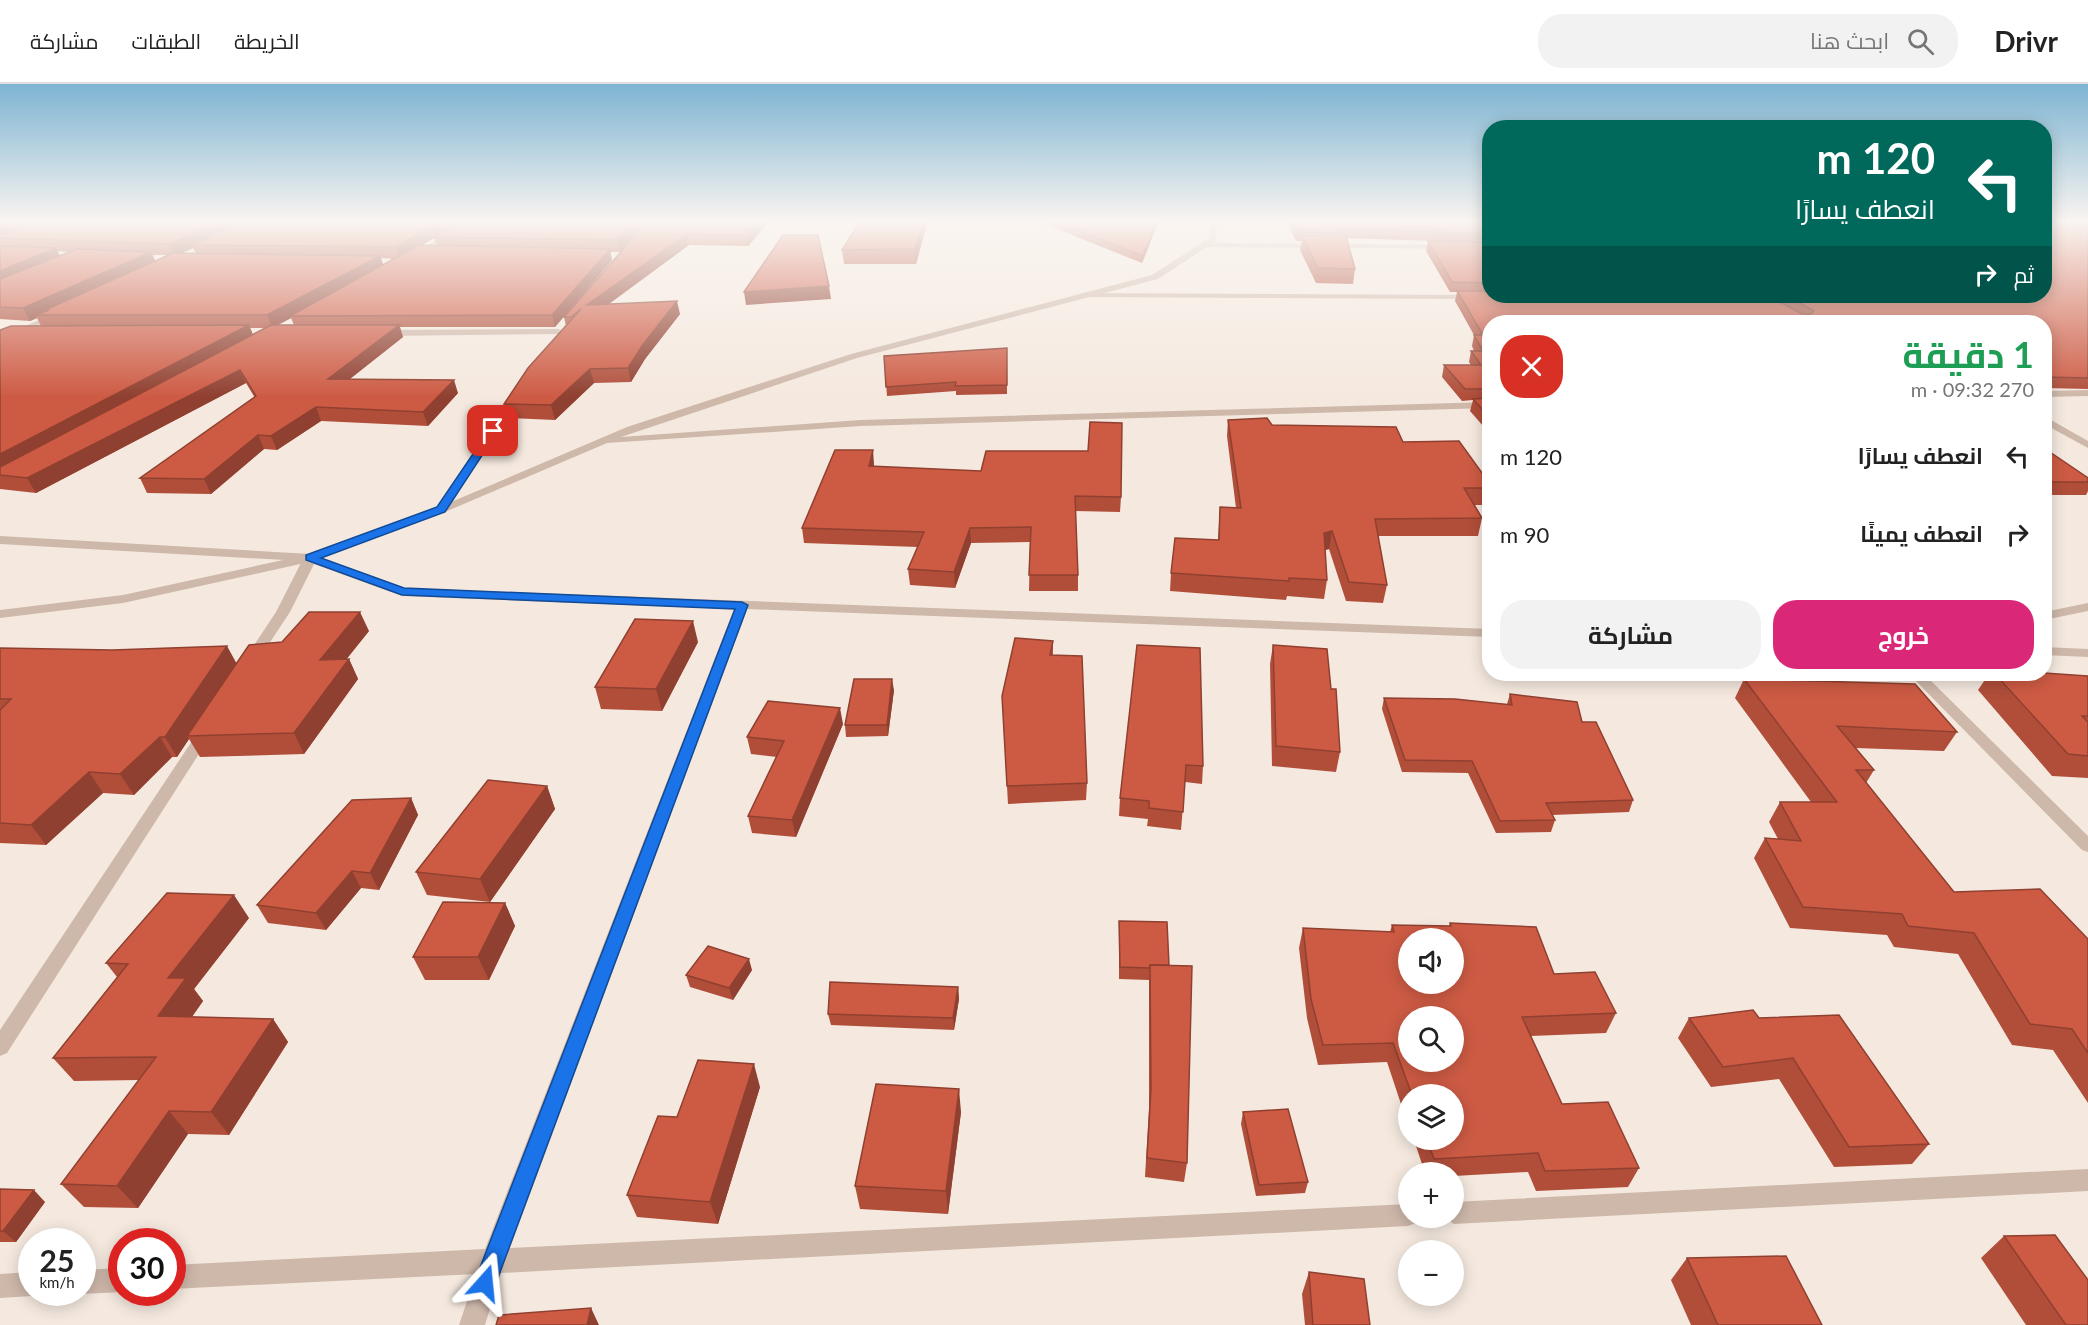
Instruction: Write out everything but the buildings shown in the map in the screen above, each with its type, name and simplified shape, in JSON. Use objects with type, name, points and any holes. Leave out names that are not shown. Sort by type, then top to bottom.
[{"type":"street","points":[[0,614],[123,599],[310,558],[441,510],[631,429],[854,356],[1140,281]]},
{"type":"street","points":[[1084,295],[1482,297]]},
{"type":"street","points":[[0,340],[70,309]]},
{"type":"street","points":[[552,342],[566,324]]},
{"type":"street","points":[[368,333],[558,332]]},
{"type":"street","points":[[16,333],[39,333]]},
{"type":"street","points":[[441,510],[526,382]]},
{"type":"street","points":[[2052,394],[2088,393]]},
{"type":"street","points":[[600,442],[861,423],[1482,405]]},
{"type":"street","points":[[2052,424],[2088,445]]},
{"type":"street","points":[[0,540],[310,558],[402,592],[1482,633]]},
{"type":"street","points":[[244,672],[283,612],[310,558]]},
{"type":"street","points":[[472,1325],[492,1263],[742,605]]},
{"type":"street","points":[[2052,614],[2088,607]]},
{"type":"street","points":[[2052,651],[2088,652]]},
{"type":"street","points":[[1923,681],[2088,846]]},
{"type":"street","points":[[0,1047],[212,721]]},
{"type":"street","points":[[1464,1212],[2088,1180]]},
{"type":"street","points":[[186,1276],[492,1263],[1398,1216]]},
{"type":"street","points":[[0,1286],[18,1285]]},
{"type":"route","points":[[485,1283],[742,605],[402,592],[310,558],[441,510],[493,431]]}]
